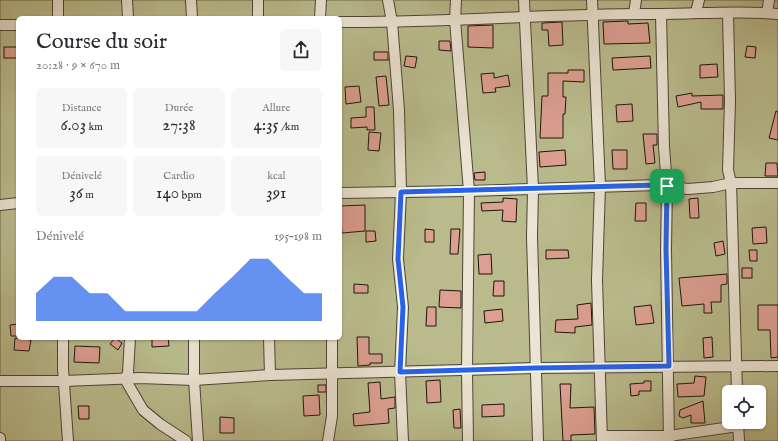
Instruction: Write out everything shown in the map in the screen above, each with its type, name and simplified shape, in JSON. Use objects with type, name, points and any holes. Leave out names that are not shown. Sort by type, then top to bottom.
[{"type":"street","points":[[58,0],[58,16]]},
{"type":"street","points":[[127,0],[128,16]]},
{"type":"street","points":[[191,0],[192,16]]},
{"type":"street","points":[[258,0],[258,16]]},
{"type":"street","points":[[320,16],[322,0]]},
{"type":"street","points":[[388,0],[392,22],[398,87],[401,192],[398,259],[403,307],[400,372],[403,441]]},
{"type":"street","points":[[456,0],[455,20],[469,191],[467,370],[468,441]]},
{"type":"street","points":[[524,0],[533,190],[532,237],[538,441]]},
{"type":"street","points":[[592,0],[594,14],[600,186],[597,280],[601,368],[602,438],[669,438],[722,427]]},
{"type":"street","points":[[634,13],[636,0]]},
{"type":"street","points":[[696,12],[699,0]]},
{"type":"street","points":[[768,13],[769,0]]},
{"type":"street","points":[[342,22],[392,22],[634,13],[661,14],[696,12],[778,14]]},
{"type":"street","points":[[728,13],[730,101],[728,170],[731,183],[737,385]]},
{"type":"street","points":[[661,14],[664,147],[667,186],[666,249],[669,438]]},
{"type":"street","points":[[0,25],[16,25]]},
{"type":"street","points":[[342,193],[533,190],[600,186],[667,186],[688,188],[731,183],[778,182]]},
{"type":"street","points":[[0,205],[16,203]]},
{"type":"street","points":[[63,340],[68,441]]},
{"type":"street","points":[[124,379],[128,373],[130,340]]},
{"type":"street","points":[[194,340],[194,380],[198,441]]},
{"type":"street","points":[[269,340],[270,375]]},
{"type":"street","points":[[328,441],[332,416],[332,340]]},
{"type":"street","points":[[0,381],[124,379],[194,380],[270,375],[535,368],[778,366]]},
{"type":"street","points":[[124,379],[143,410],[160,424],[186,441]]},
{"type":"street","points":[[738,429],[739,441]]},
{"type":"green space","points":[[0,0],[778,0],[778,441],[0,441]]},
{"type":"building","points":[[628,21],[628,24],[648,23],[650,43],[604,44],[603,22]]},
{"type":"building","points":[[562,22],[563,45],[549,46],[548,30],[542,30],[542,23]]},
{"type":"building","points":[[493,25],[493,48],[468,47],[468,26]]},
{"type":"building","points":[[439,41],[450,41],[451,51],[439,50]]},
{"type":"building","points":[[747,46],[756,47],[755,58],[745,57]]},
{"type":"building","points":[[4,47],[16,47],[16,58],[4,58]]},
{"type":"building","points":[[374,52],[388,52],[388,60],[374,60]]},
{"type":"building","points":[[406,56],[417,57],[415,68],[404,66]]},
{"type":"building","points":[[650,56],[651,68],[613,70],[612,58]]},
{"type":"building","points":[[717,64],[718,77],[700,78],[700,65]]},
{"type":"building","points":[[568,70],[584,70],[584,82],[563,81],[563,97],[566,97],[565,114],[563,114],[563,138],[540,138],[542,96],[548,96],[548,73],[568,73]]},
{"type":"building","points":[[494,73],[494,78],[508,75],[510,86],[495,88],[496,92],[483,93],[481,74]]},
{"type":"building","points":[[386,76],[389,105],[379,106],[376,77]]},
{"type":"building","points":[[359,86],[361,102],[346,104],[345,87]]},
{"type":"building","points":[[692,93],[692,96],[723,95],[723,109],[701,109],[701,102],[678,107],[676,96]]},
{"type":"building","points":[[632,104],[633,121],[617,122],[616,105]]},
{"type":"building","points":[[366,107],[374,107],[375,130],[367,130],[367,127],[351,128],[351,118],[366,117]]},
{"type":"building","points":[[776,111],[778,112],[778,140],[769,138]]},
{"type":"building","points":[[369,132],[381,133],[379,151],[368,150]]},
{"type":"building","points":[[643,134],[657,134],[657,145],[653,145],[655,163],[646,164]]},
{"type":"building","points":[[565,150],[566,165],[540,167],[539,152]]},
{"type":"building","points":[[612,150],[627,150],[627,169],[613,169]]},
{"type":"building","points":[[766,163],[777,163],[778,176],[765,176]]},
{"type":"building","points":[[485,172],[485,180],[475,180],[474,173]]},
{"type":"building","points":[[503,198],[517,199],[516,222],[502,221],[503,210],[482,211],[481,203],[503,202]]},
{"type":"building","points":[[698,198],[699,218],[690,218],[689,199]]},
{"type":"building","points":[[636,203],[646,203],[646,221],[635,221]]},
{"type":"building","points":[[365,205],[365,231],[342,233],[342,206]]},
{"type":"building","points":[[766,227],[767,243],[753,244],[752,228]]},
{"type":"building","points":[[425,229],[434,230],[434,242],[425,242]]},
{"type":"building","points":[[451,229],[460,229],[458,254],[450,254]]},
{"type":"building","points":[[366,231],[375,231],[376,241],[366,242]]},
{"type":"building","points":[[723,241],[725,254],[716,256],[714,243]]},
{"type":"building","points":[[546,250],[568,250],[569,258],[546,259]]},
{"type":"building","points":[[749,250],[757,250],[757,261],[750,261]]},
{"type":"building","points":[[491,254],[492,274],[479,274],[478,255]]},
{"type":"building","points":[[742,268],[752,268],[752,278],[742,278]]},
{"type":"building","points":[[727,274],[727,284],[721,285],[721,302],[711,302],[712,313],[704,313],[704,304],[682,306],[679,278]]},
{"type":"building","points":[[494,281],[504,281],[504,296],[493,296]]},
{"type":"building","points":[[354,284],[368,285],[368,293],[354,293]]},
{"type":"building","points":[[440,290],[461,291],[461,308],[439,307]]},
{"type":"building","points":[[591,303],[592,325],[575,327],[575,333],[555,332],[556,320],[578,319],[577,305]]},
{"type":"building","points":[[651,305],[654,323],[636,325],[634,307]]},
{"type":"building","points":[[758,305],[778,305],[778,357],[771,358],[770,330],[758,330]]},
{"type":"building","points":[[427,307],[436,307],[436,326],[426,326]]},
{"type":"building","points":[[502,309],[503,321],[485,323],[484,311]]},
{"type":"building","points":[[16,324],[16,336],[11,336],[10,325]]},
{"type":"building","points":[[357,337],[369,337],[369,354],[382,354],[382,363],[370,363],[370,365],[358,366]]},
{"type":"building","points":[[712,337],[713,357],[704,358],[703,338]]},
{"type":"building","points":[[15,338],[16,340],[31,340],[29,351],[14,350]]},
{"type":"building","points":[[113,340],[118,340],[122,343],[118,350],[110,344]]},
{"type":"building","points":[[152,340],[168,340],[169,346],[152,347]]},
{"type":"building","points":[[75,346],[100,347],[99,363],[74,362]]},
{"type":"building","points":[[695,376],[706,377],[704,396],[678,397],[677,384],[694,383]]},
{"type":"building","points":[[440,380],[441,402],[427,403],[426,381]]},
{"type":"building","points":[[644,381],[651,381],[651,391],[639,391],[639,395],[631,396],[630,384],[644,383]]},
{"type":"building","points":[[380,382],[381,399],[395,397],[395,408],[388,409],[389,423],[354,426],[353,414],[370,412],[368,383]]},
{"type":"building","points":[[560,384],[571,384],[570,408],[594,407],[595,434],[571,435],[571,441],[563,441]]},
{"type":"building","points":[[318,385],[326,385],[326,392],[318,392]]},
{"type":"building","points":[[319,395],[320,415],[304,416],[303,396]]},
{"type":"building","points":[[703,401],[705,423],[691,423],[691,415],[683,418],[679,416],[680,410]]},
{"type":"building","points":[[504,404],[504,416],[482,417],[482,405]]},
{"type":"building","points":[[78,406],[89,406],[89,419],[79,419]]},
{"type":"building","points":[[460,409],[461,428],[454,428],[453,410]]},
{"type":"building","points":[[220,417],[234,418],[234,433],[220,433]]},
{"type":"route","points":[[600,186],[667,186],[666,249],[669,366],[400,372],[403,307],[398,259],[401,192],[533,190],[600,186]]}]
